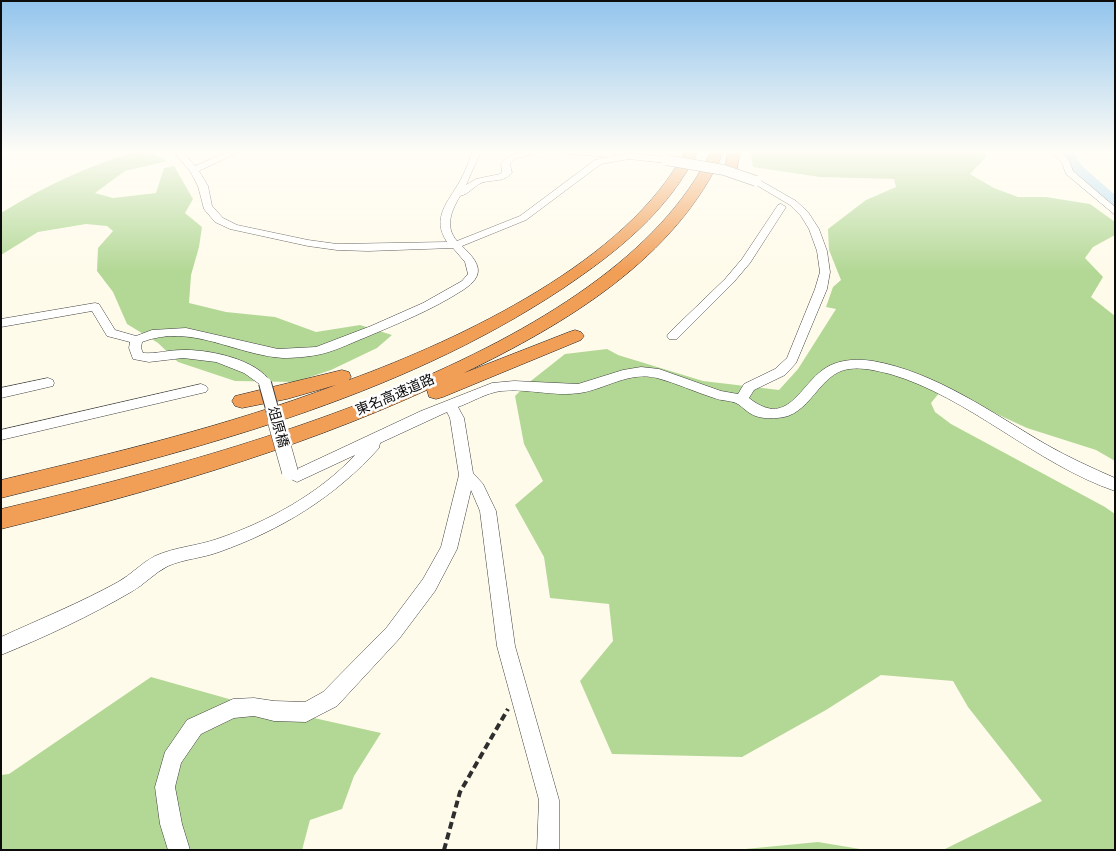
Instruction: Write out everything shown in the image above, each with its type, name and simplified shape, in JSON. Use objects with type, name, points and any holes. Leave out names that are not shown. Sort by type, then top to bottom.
[{"type":"highway","name":"東名高速道路","points":[[1,489],[183,442],[252,422],[377,377],[456,342],[534,300],[594,260],[643,218],[667,191]]},
{"type":"highway","name":"東名高速道路","points":[[1,519],[139,484],[256,448],[412,390],[497,349],[579,300],[638,255],[670,225],[696,191]]},
{"type":"highway","points":[[242,401],[325,382],[371,368],[477,324],[556,279],[643,218]]},
{"type":"highway","points":[[1,519],[69,508],[142,490],[262,455],[384,412],[575,336]]},
{"type":"street","points":[[204,191],[207,207],[219,220],[234,227],[337,247],[434,247],[454,245],[524,218],[559,191]]},
{"type":"street","points":[[1,323],[95,307],[110,332],[138,340],[149,334],[176,332],[195,334],[273,352],[299,354],[318,351],[424,307],[471,279],[473,273],[470,261],[448,238],[444,227],[450,207],[460,191]]},
{"type":"street","points":[[458,195],[464,191]]},
{"type":"street","points":[[741,400],[749,388],[780,372],[792,360],[821,289],[825,272],[822,251],[814,229],[805,214],[773,191]]},
{"type":"street","points":[[1091,191],[1115,212]]},
{"type":"street","points":[[673,336],[729,281],[746,261],[781,207]]},
{"type":"street","name":"俎原橋","points":[[138,340],[135,348],[137,356],[147,359],[182,354],[211,357],[258,375],[265,383],[290,472],[296,476],[378,439]]},
{"type":"street","points":[[1,646],[78,611],[127,586],[159,562],[171,556],[212,548],[283,516],[322,493],[344,475],[378,439],[426,415],[501,386],[578,389],[598,385],[611,378],[632,372],[651,372],[741,400],[754,411],[772,414],[781,413],[800,404],[825,372],[848,365],[870,365],[893,370],[919,381],[1050,453],[1115,485]]},
{"type":"street","points":[[1,393],[48,383]]},
{"type":"street","points":[[1,435],[201,390]]},
{"type":"street","points":[[179,850],[171,824],[165,787],[172,759],[194,727],[233,709],[254,708],[306,712],[330,699],[393,633],[429,585],[449,549],[466,475],[457,418],[451,406]]},
{"type":"street","points":[[466,475],[478,488],[488,511],[506,646],[518,696],[539,759],[549,800],[548,850]]},
{"type":"path","points":[[444,850],[460,792],[493,733],[518,696]]},
{"type":"green space","points":[[40,191],[98,191],[95,193],[113,198],[156,193],[157,191],[188,191],[193,199],[185,213],[202,227],[199,247],[191,275],[189,303],[226,312],[275,317],[316,332],[360,325],[392,335],[377,348],[331,370],[295,382],[235,381],[178,362],[158,343],[127,324],[113,292],[97,271],[98,248],[113,231],[107,226],[86,224],[38,232],[1,255],[1,213]]},
{"type":"green space","points":[[887,191],[1001,191],[1018,197],[1046,197],[1090,204],[1115,222],[1115,235],[1093,247],[1085,258],[1103,277],[1091,297],[1115,316],[1115,461],[1096,450],[1027,428],[949,392],[940,392],[931,403],[935,412],[951,424],[1115,514],[1115,850],[943,850],[1042,801],[968,707],[953,681],[881,675],[826,710],[742,757],[612,754],[580,681],[613,641],[609,604],[550,598],[544,557],[515,505],[543,481],[524,444],[515,396],[565,354],[607,349],[618,355],[703,381],[779,390],[798,369],[836,309],[826,307],[833,287],[841,280],[829,250],[828,229],[866,200]]},
{"type":"green space","points":[[151,677],[229,699],[381,733],[354,776],[342,809],[310,820],[302,850],[1,850],[1,775],[9,774]]},
{"type":"green space","points":[[818,842],[866,850],[735,850]]},
{"type":"waterway","points":[[1101,191],[1115,203]]}]
